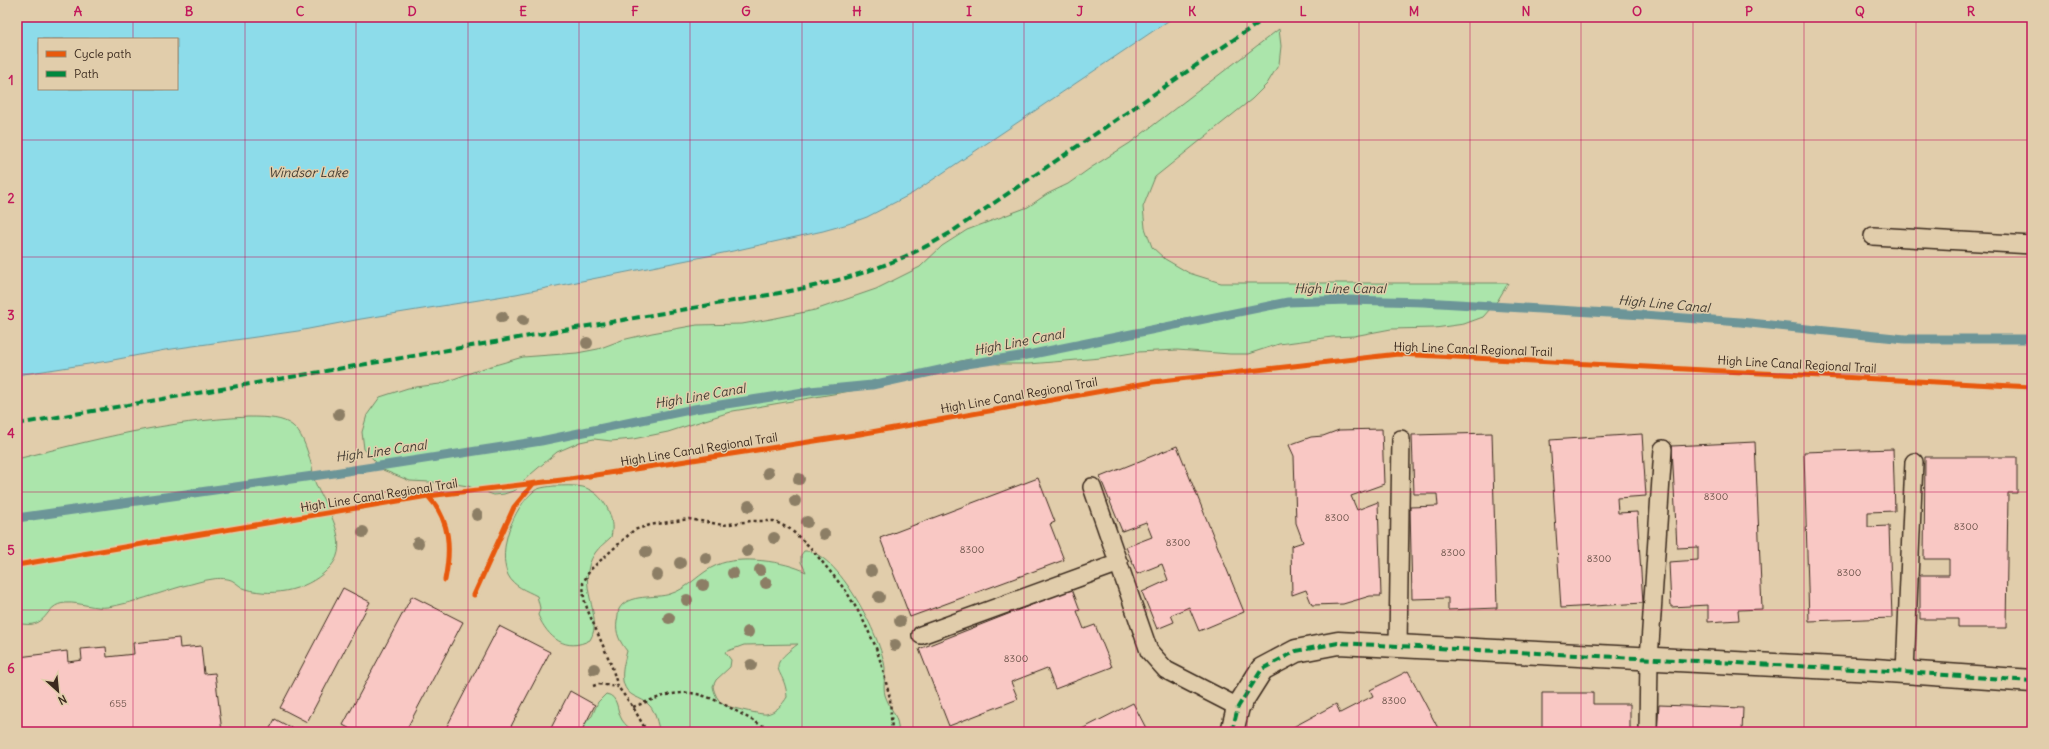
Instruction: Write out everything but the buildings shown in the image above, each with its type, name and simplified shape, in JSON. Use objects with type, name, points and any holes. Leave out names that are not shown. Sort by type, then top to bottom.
[{"type":"street","points":[[1232,732],[1238,707],[1262,668],[1296,651],[1338,643],[1905,672],[2032,681]]},
{"type":"lane","points":[[1874,236],[2032,245]]},
{"type":"lane","points":[[1398,646],[1401,439]]},
{"type":"lane","points":[[1648,732],[1649,659],[1664,449]]},
{"type":"lane","points":[[1905,672],[1914,462]]},
{"type":"lane","points":[[1092,487],[1149,651],[1166,670],[1238,707]]},
{"type":"lane","points":[[921,634],[1119,563]]},
{"type":"path","points":[[647,732],[633,707],[618,687],[614,671],[592,623],[584,599],[583,583],[590,570],[608,555],[630,533],[640,527],[689,519],[723,524],[760,520],[774,521],[790,529],[810,548],[835,576],[861,616],[881,663],[890,698],[892,732]]},
{"type":"path","points":[[593,686],[599,684],[618,687]]},
{"type":"path","points":[[633,707],[665,695],[694,692],[709,698],[756,724],[777,732]]},
{"type":"green space","points":[[1279,29],[1281,46],[1279,64],[1267,84],[1252,99],[1155,177],[1143,207],[1145,228],[1152,247],[1165,259],[1189,273],[1221,283],[1508,283],[1498,300],[1483,317],[1464,324],[1435,328],[1391,329],[1354,336],[1332,337],[1279,344],[1248,354],[1177,350],[1138,352],[1101,358],[1029,364],[998,364],[970,359],[951,363],[917,378],[886,385],[733,411],[668,432],[633,439],[611,441],[594,439],[580,442],[557,452],[524,480],[516,490],[504,494],[494,495],[468,486],[449,483],[410,481],[383,470],[364,449],[362,432],[367,415],[380,397],[408,388],[440,384],[481,369],[523,357],[577,353],[598,349],[622,340],[652,333],[697,325],[742,324],[815,310],[876,289],[920,267],[942,246],[967,230],[1028,207],[1047,194],[1068,184],[1130,143]]},
{"type":"green space","points":[[248,417],[275,418],[284,421],[292,425],[298,431],[303,440],[308,452],[316,485],[331,515],[338,537],[339,547],[337,557],[323,574],[303,586],[280,592],[257,592],[241,587],[229,579],[220,578],[183,586],[108,607],[98,607],[76,603],[58,604],[36,623],[17,623],[17,459],[131,432],[188,422]]},
{"type":"green space","points":[[554,486],[580,486],[590,490],[602,500],[607,507],[612,522],[611,537],[595,553],[589,565],[587,576],[593,610],[594,631],[590,640],[581,644],[566,644],[559,641],[547,630],[538,615],[540,608],[537,596],[521,588],[514,582],[508,575],[505,565],[504,554],[509,530],[514,518],[526,498],[536,490]]},
{"type":"green space","points":[[804,551],[817,554],[830,564],[843,579],[867,618],[876,637],[882,655],[885,668],[885,695],[896,718],[898,732],[660,732],[655,715],[650,706],[629,692],[623,682],[623,670],[627,651],[620,641],[617,633],[619,609],[623,604],[635,599],[676,592],[711,568],[726,562],[749,560],[774,562],[806,572],[801,562],[801,555]],"holes":[[[798,644],[787,653],[778,664],[778,669],[783,679],[787,697],[776,710],[766,714],[752,712],[724,705],[718,699],[713,686],[716,680],[730,667],[731,660],[725,652],[744,645]]]},
{"type":"green space","points":[[606,694],[610,695],[615,700],[622,720],[634,732],[573,732],[592,716],[598,702]]},
{"type":"water","name":"Windsor Lake","points":[[17,17],[1174,17],[913,193],[867,217],[848,224],[733,251],[516,294],[361,319],[298,331],[165,350],[108,361],[17,375]]},
{"type":"waterway","name":"High Line Canal","points":[[17,518],[334,473],[541,441],[694,409],[810,391],[872,385],[967,364],[1033,354],[1288,302],[1348,300],[1423,302],[1740,322],[1905,339],[2032,339]]},
{"type":"marked path","points":[[17,424],[774,294],[843,279],[865,272],[907,256],[950,233],[1267,17]]},
{"type":"marked path","points":[[1232,732],[1238,707],[1262,669],[1296,651],[1338,643],[1875,670],[2032,681]]},
{"type":"cycle path","name":"High Line Canal Regional Trail","points":[[17,565],[428,496],[570,479],[860,434],[1153,382],[1398,354],[2032,387]]},
{"type":"cycle path","points":[[474,595],[514,507],[533,484]]},
{"type":"cycle path","name":"High Line Canal Regional Trail","points":[[428,496],[436,505],[445,525],[448,547],[445,580]]}]
